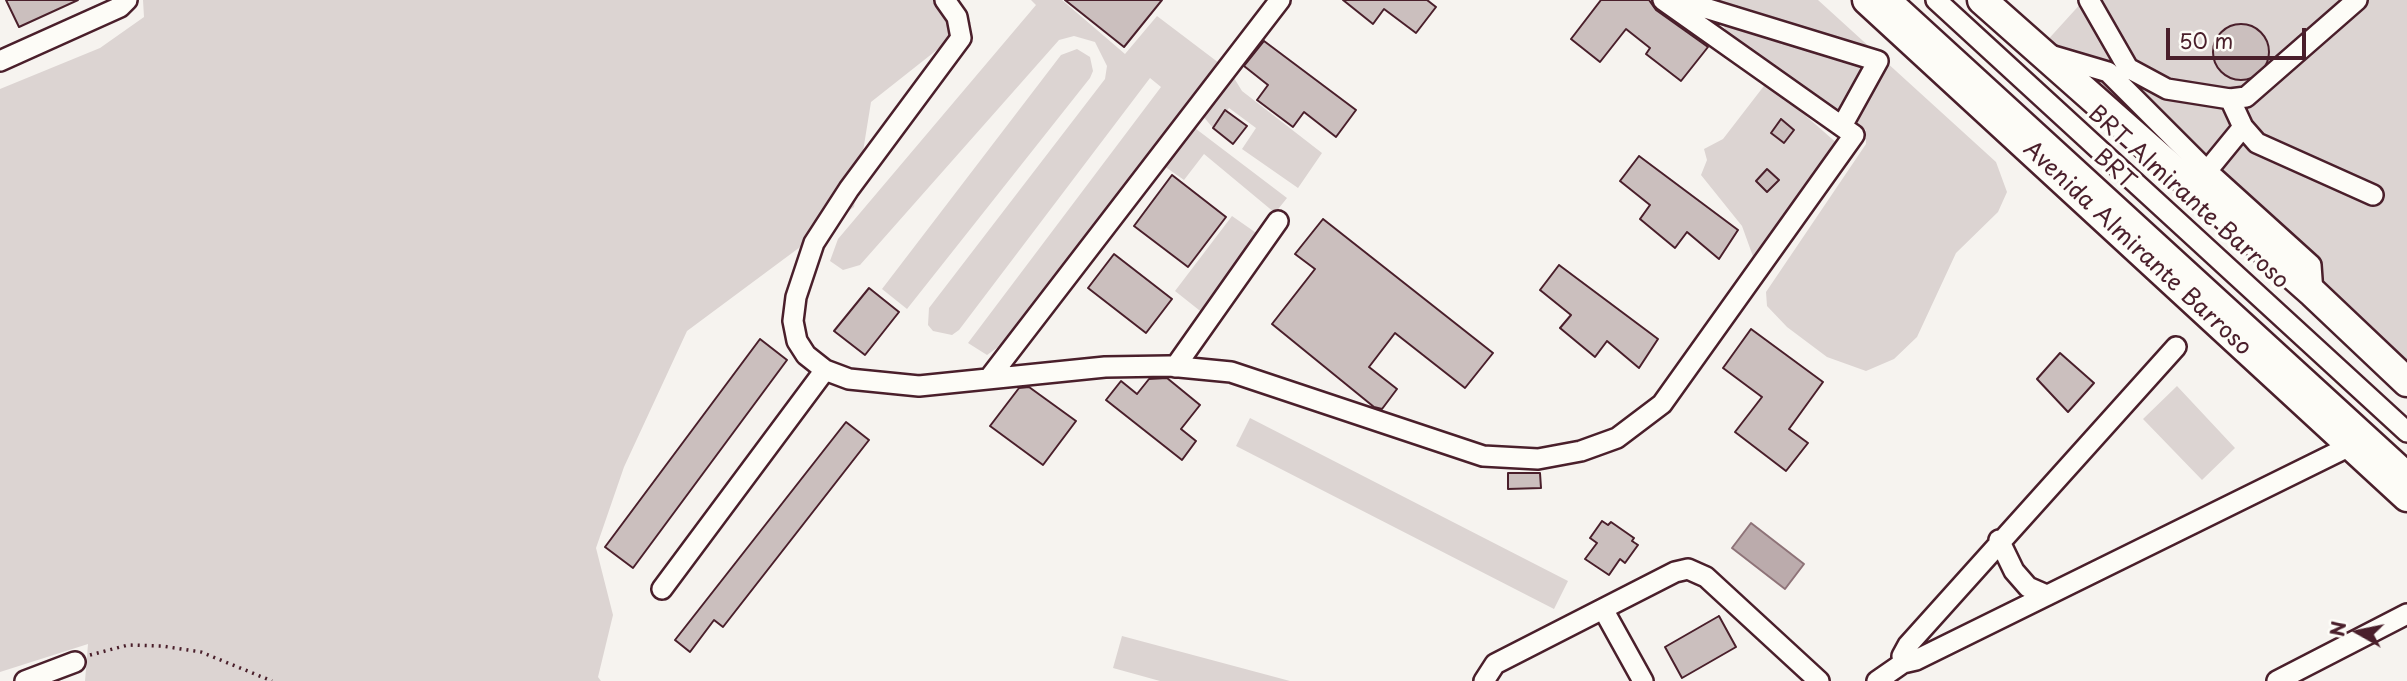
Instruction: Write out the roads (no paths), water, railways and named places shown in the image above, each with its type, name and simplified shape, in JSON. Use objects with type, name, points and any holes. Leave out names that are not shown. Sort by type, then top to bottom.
[{"type":"highway","name":"Avenida Almirante Barroso","points":[[1867,0],[2407,497]]},
{"type":"highway","points":[[1982,0],[2313,293],[2407,382]]},
{"type":"street","points":[[0,61],[120,7],[127,0]]},
{"type":"street","points":[[945,0],[957,17],[961,38],[842,200],[814,243],[796,297],[793,321],[797,341],[806,355],[825,370],[849,379],[919,386],[1105,367],[1175,367],[1231,372],[1483,456],[1538,459],[1581,452],[1616,438],[1662,404],[1854,135],[1663,0]]},
{"type":"street","points":[[990,377],[1280,0]]},
{"type":"street","points":[[1679,0],[1878,61],[1842,127]]},
{"type":"street","name":"BRT","points":[[1892,0],[2407,471]]},
{"type":"street","name":"BRT Almirante Barroso","points":[[1936,0],[2407,432]]},
{"type":"street","points":[[2089,0],[2128,68],[2149,82],[2167,89],[2231,99],[2246,97],[2357,0]]},
{"type":"street","points":[[2108,72],[2115,47]]},
{"type":"street","points":[[2040,52],[2108,72],[2207,171],[2311,265],[2313,293]]},
{"type":"street","points":[[2231,99],[2243,127],[2257,143],[2373,195]]},
{"type":"street","points":[[2207,171],[2243,127]]},
{"type":"street","points":[[1175,367],[1278,221]]},
{"type":"street","points":[[1903,663],[1902,656],[1908,645],[1999,540],[2176,347]]},
{"type":"street","points":[[662,589],[825,370]]},
{"type":"street","points":[[1877,681],[1903,663],[1916,660],[2044,594],[2350,446]]},
{"type":"street","points":[[1999,540],[2014,571],[2028,587],[2044,594]]},
{"type":"street","points":[[1484,681],[1495,664],[1675,572],[1695,570],[1706,577],[1819,681]]},
{"type":"street","points":[[1603,609],[1643,681]]},
{"type":"street","points":[[2277,681],[2407,614]]},
{"type":"street","points":[[25,681],[75,662]]}]
